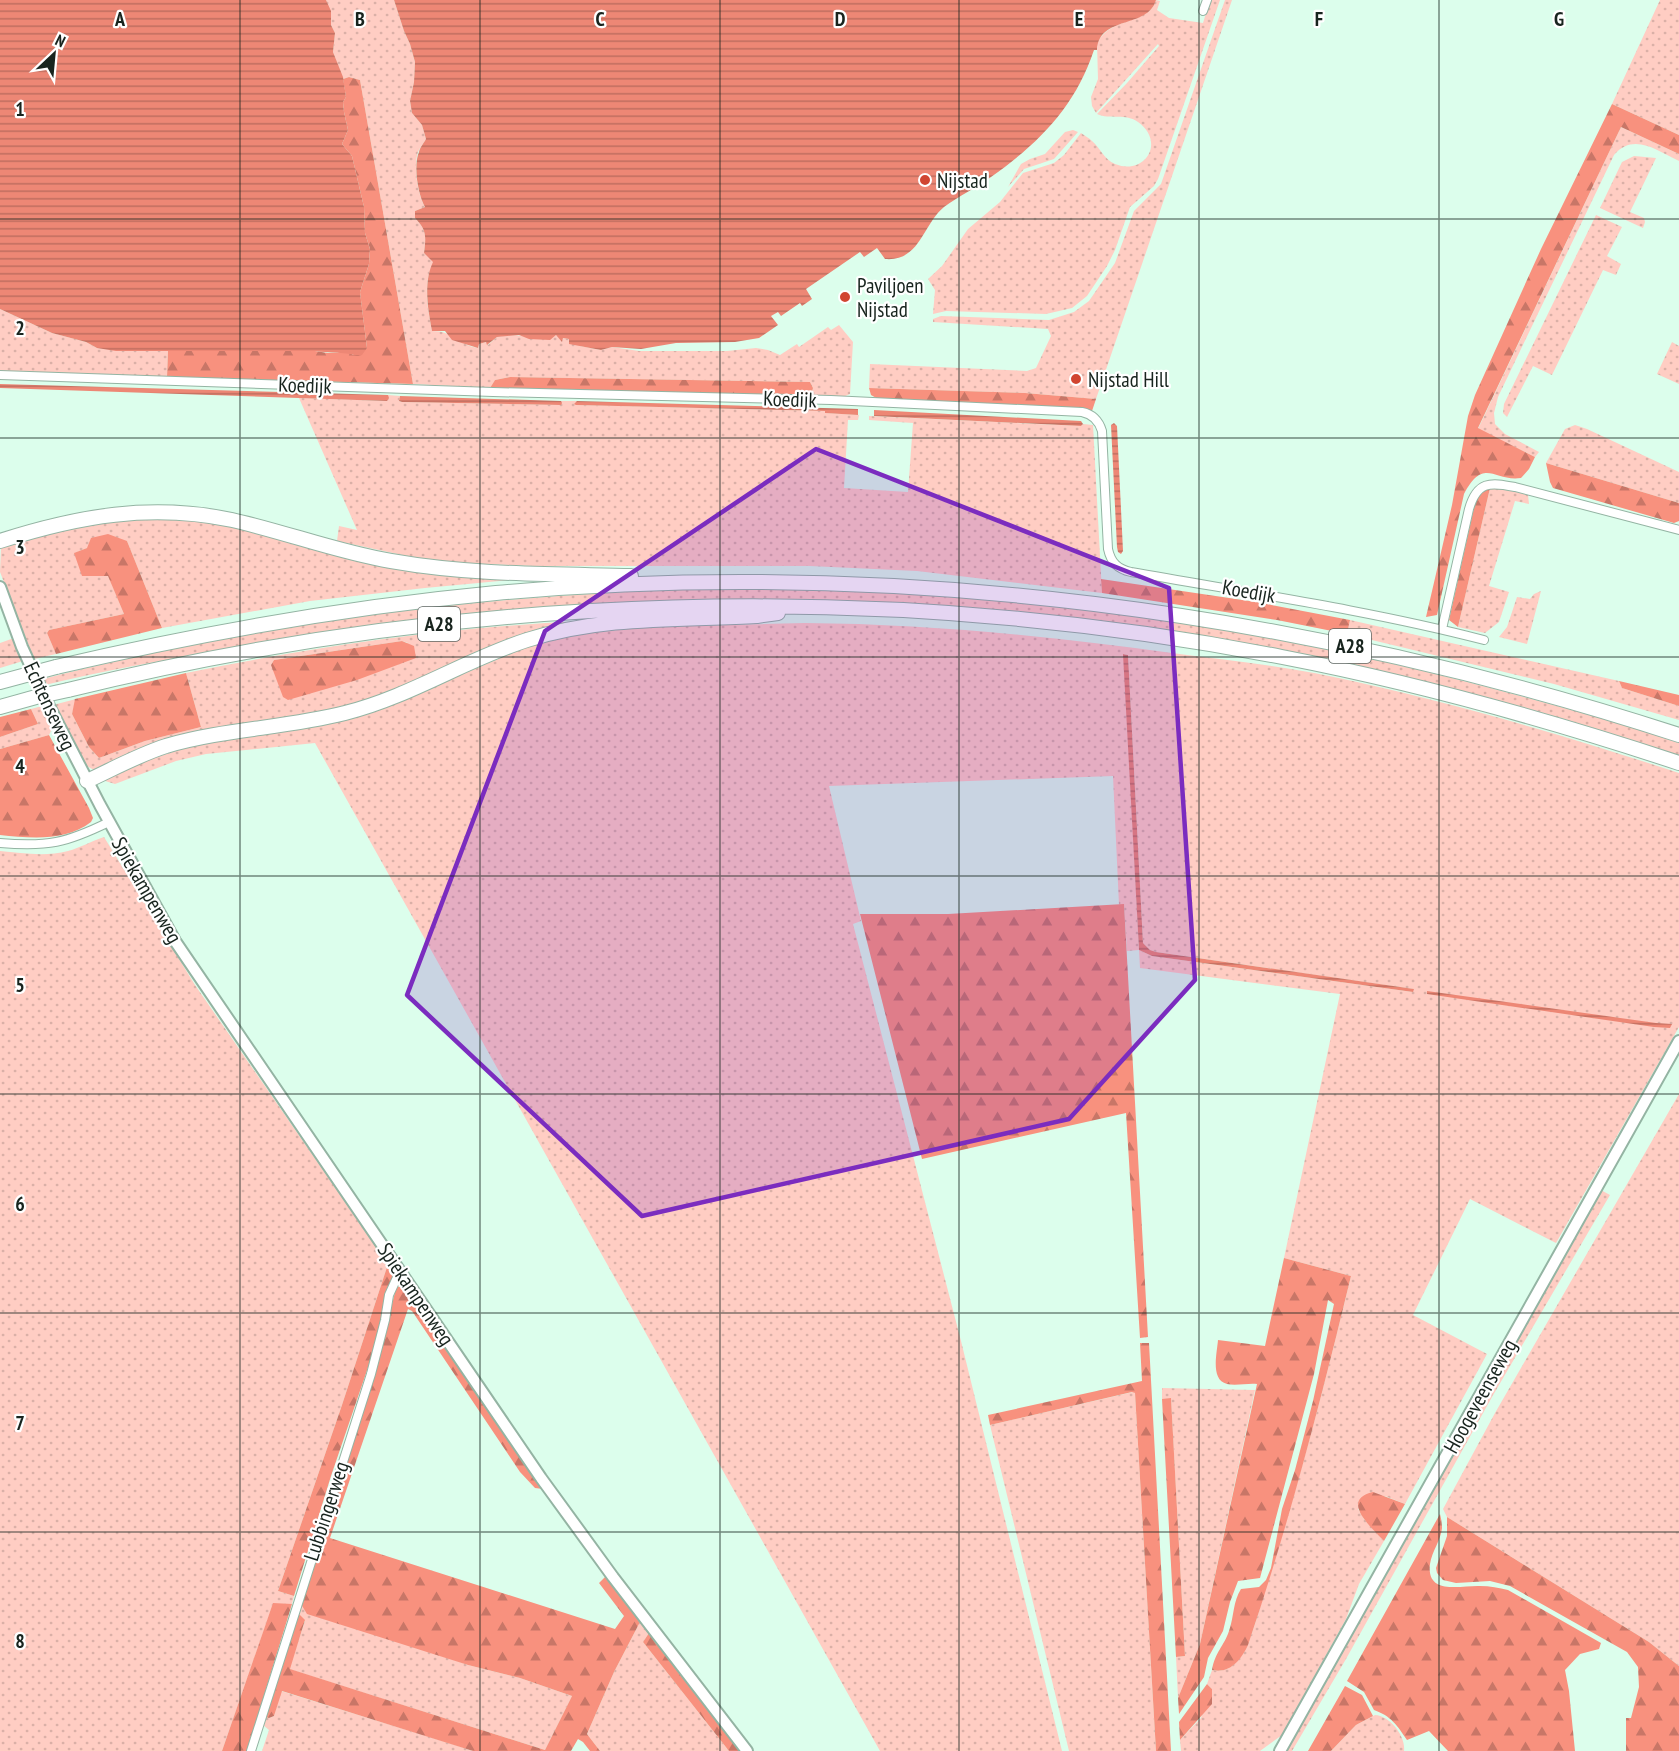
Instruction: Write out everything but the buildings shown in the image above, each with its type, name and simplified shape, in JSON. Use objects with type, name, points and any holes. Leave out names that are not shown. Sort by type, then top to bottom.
[{"type":"highway","name":"A28","points":[[0,541],[78,519],[131,512],[162,512],[234,521],[362,555],[432,568],[505,573],[633,576],[675,583]]},
{"type":"highway","name":"A28","points":[[6,681],[56,667],[216,632],[387,605],[542,589],[675,583],[821,583],[920,587],[1033,596],[1232,623],[1399,657],[1527,690],[1679,735]]},
{"type":"highway","name":"A28","points":[[87,781],[132,759],[168,746],[213,736],[301,723],[348,712],[403,693],[510,646],[563,630],[614,623],[757,616],[816,607]]},
{"type":"highway","name":"A28","points":[[0,707],[158,669],[274,646],[367,632],[473,620],[663,608],[816,607],[900,610],[1030,621],[1177,639],[1267,654],[1360,673],[1485,703],[1679,763]]},
{"type":"main road","name":"Echtenseweg","points":[[0,587],[22,646],[49,706],[109,822]]},
{"type":"main road","name":"Spiekampenweg","points":[[109,822],[175,941],[548,1487],[613,1577],[747,1751]]},
{"type":"main road","name":"Hoogeveenseweg","points":[[1280,1751],[1679,1041]]},
{"type":"street","points":[[1203,11],[1207,0]]},
{"type":"street","name":"Koedijk","points":[[0,375],[819,400],[1082,412],[1093,417],[1102,431],[1108,549],[1112,562],[1118,567],[1131,572],[1293,598],[1484,640]]},
{"type":"street","points":[[1442,629],[1469,509],[1476,492],[1482,486],[1498,484],[1515,487],[1679,530]]},
{"type":"street","points":[[0,843],[39,846],[63,842],[109,822]]},
{"type":"street","name":"Lubbingerweg","points":[[251,1751],[370,1374],[385,1320],[389,1295],[400,1271]]},
{"type":"highlighted area","points":[[816,449],[1169,588],[1195,980],[1069,1119],[642,1216],[407,995],[545,631]]},
{"type":"shaded area","points":[[0,0],[326,0],[331,11],[331,25],[335,33],[333,52],[343,77],[346,97],[343,102],[348,130],[342,144],[352,156],[364,207],[365,233],[370,249],[369,264],[360,292],[367,348],[362,355],[315,351],[116,351],[97,348],[86,342],[52,333],[0,309]]},
{"type":"shaded area","points":[[326,0],[394,0],[410,44],[415,62],[410,101],[412,113],[422,125],[426,139],[418,152],[416,165],[418,188],[425,207],[415,211],[415,218],[425,234],[424,253],[434,262],[427,287],[432,331],[446,333],[465,344],[478,348],[479,344],[486,342],[488,345],[497,337],[516,335],[547,338],[556,335],[562,341],[563,338],[569,339],[580,346],[601,350],[612,347],[639,351],[727,351],[756,348],[780,355],[797,344],[799,347],[828,327],[831,330],[839,325],[853,342],[850,394],[843,397],[811,396],[813,388],[810,382],[510,377],[495,380],[490,388],[413,384],[360,80],[349,77],[343,79],[333,52],[335,33]]},
{"type":"shaded area","name":"Nijstad","points":[[394,0],[1156,0],[1144,15],[1114,26],[1106,32],[1100,39],[1097,50],[1094,50],[1077,89],[1040,137],[985,181],[944,207],[914,248],[906,255],[885,259],[877,248],[864,257],[860,252],[806,289],[812,299],[802,306],[800,303],[781,316],[778,312],[771,316],[778,325],[759,338],[735,342],[676,343],[641,349],[612,347],[601,350],[569,344],[569,339],[563,338],[562,342],[556,335],[550,340],[529,339],[519,335],[497,337],[487,345],[486,342],[479,344],[478,348],[452,340],[445,331],[432,331],[427,287],[433,262],[424,253],[425,234],[415,218],[415,211],[425,207],[418,188],[416,165],[426,139],[422,125],[412,113],[410,101],[415,62]]},
{"type":"shaded area","points":[[1156,0],[1160,1],[1157,10],[1169,18],[1203,23],[1210,0],[1220,0],[1158,179],[1154,186],[1130,207],[1115,250],[1087,296],[1072,308],[1046,314],[946,311],[933,314],[935,290],[928,279],[942,266],[968,229],[1000,202],[1023,173],[1054,163],[1064,155],[1081,133],[1115,164],[1135,165],[1148,155],[1151,147],[1150,139],[1146,130],[1138,122],[1128,118],[1097,114],[1127,83],[1159,46],[1158,44],[1096,113],[1091,97],[1098,79],[1097,43],[1111,28],[1146,14]]},
{"type":"shaded area","points":[[1225,0],[1232,0],[1096,399],[1025,393],[869,388],[870,364],[1027,371],[1036,368],[1051,336],[1048,329],[933,322],[933,319],[941,316],[1049,320],[1074,312],[1089,301],[1115,263],[1134,211],[1161,184]]},
{"type":"shaded area","points":[[1660,0],[1679,0],[1679,135],[1612,104]]},
{"type":"shaded area","points":[[1621,127],[1679,154],[1679,161],[1638,144],[1622,148],[1614,155],[1498,397],[1494,413],[1495,424],[1505,434],[1539,452],[1535,457],[1478,429]]},
{"type":"shaded area","points":[[1073,130],[1078,132],[1054,159],[1024,169],[1008,187],[1021,164],[1045,154],[1065,132]]},
{"type":"shaded area","points":[[1634,156],[1656,158],[1630,212],[1644,218],[1643,228],[1600,208],[1622,162]]},
{"type":"shaded area","points":[[1596,215],[1622,227],[1607,256],[1621,264],[1616,275],[1603,270],[1552,375],[1533,366],[1507,417],[1503,413],[1504,404]]},
{"type":"shaded area","points":[[0,309],[52,333],[86,342],[97,348],[168,351],[167,377],[0,371]]},
{"type":"shaded area","points":[[1672,342],[1679,346],[1679,384],[1657,374]]},
{"type":"shaded area","points":[[0,384],[388,395],[389,398],[387,401],[0,388]]},
{"type":"shaded area","points":[[388,395],[400,396],[399,401],[402,402],[561,405],[561,401],[577,401],[576,405],[825,411],[826,413],[859,415],[858,420],[848,420],[844,488],[908,492],[913,423],[869,420],[869,416],[1093,425],[1102,593],[917,571],[810,566],[534,566],[461,563],[416,558],[337,541],[339,526],[357,530],[299,398],[387,401]]},
{"type":"shaded area","points":[[400,396],[561,401],[562,403],[561,405],[402,402],[399,401]]},
{"type":"shaded area","points":[[577,401],[858,409],[858,415],[825,413],[825,411],[574,404]]},
{"type":"shaded area","points":[[874,410],[1081,421],[1083,424],[1081,426],[874,416]]},
{"type":"shaded area","points":[[1114,423],[1117,426],[1123,551],[1121,554],[1117,547],[1111,425]]},
{"type":"shaded area","points":[[1575,425],[1679,472],[1679,503],[1546,463],[1565,429]]},
{"type":"shaded area","points":[[1490,488],[1528,495],[1529,504],[1515,501],[1489,586],[1509,592],[1499,622],[1485,633],[1458,627]]},
{"type":"shaded area","points":[[193,517],[521,579],[310,601],[162,628],[127,541],[87,548],[75,553],[108,575],[124,614],[49,630],[47,633],[56,654],[34,659],[0,572],[1,547],[95,519]]},
{"type":"shaded area","points":[[710,589],[814,590],[970,598],[1125,614],[1223,629],[1369,658],[1575,711],[1679,743],[1679,756],[1500,701],[1320,658],[1138,627],[955,608],[771,601],[587,606],[402,623],[217,651],[45,685],[43,679],[207,642],[373,615],[541,597]]},
{"type":"shaded area","points":[[1541,591],[1527,644],[1499,637],[1507,627],[1517,597],[1530,599]]},
{"type":"shaded area","points":[[1350,620],[1619,681],[1622,688],[1679,706],[1679,720],[1554,684],[1347,634]]},
{"type":"shaded area","points":[[583,621],[358,706],[241,727],[101,769],[94,770],[85,765],[53,705],[76,699],[72,714],[89,747],[99,758],[145,741],[201,727],[186,673],[284,654],[383,639]],"holes":[[[402,641],[408,643],[271,665],[274,660]]]},
{"type":"shaded area","points":[[805,623],[943,628],[1080,641],[1270,666],[1329,676],[1462,708],[1593,745],[1679,773],[1679,1027],[1556,1243],[1470,1199],[1413,1315],[1487,1354],[1405,1504],[1385,1496],[1358,1509],[1384,1541],[1359,1584],[1346,1619],[1282,1735],[1260,1751],[1181,1751],[1180,1740],[1201,1718],[1212,1689],[1207,1684],[1212,1670],[1231,1667],[1239,1659],[1250,1639],[1302,1468],[1351,1276],[1284,1258],[1340,994],[1140,968],[1139,950],[1127,951],[1124,905],[1119,905],[1113,776],[829,786],[861,921],[853,924],[961,1341],[1062,1751],[880,1751],[315,743],[206,754],[176,761],[115,784],[102,780],[131,766],[178,750],[219,741],[303,729],[368,714],[524,648],[571,635],[646,627]],"holes":[[[1124,654],[1128,655],[1143,943],[1156,952],[1413,989],[1413,992],[1152,956],[1139,950]]]},
{"type":"shaded area","points":[[14,638],[23,661],[0,668],[0,643]]},
{"type":"shaded area","points":[[1123,654],[1128,655],[1143,943],[1156,952],[1414,989],[1413,992],[1152,956],[1139,950]]},
{"type":"shaded area","points":[[42,706],[52,729],[49,735],[0,749],[0,737],[38,724],[31,709]]},
{"type":"shaded area","points":[[104,837],[195,985],[388,1264],[278,1591],[294,1596],[292,1604],[273,1604],[222,1751],[0,1751],[0,851],[34,854],[59,853]]},
{"type":"shaded area","points":[[1427,991],[1672,1024],[1670,1028],[1654,1027],[1427,994]]},
{"type":"shaded area","points":[[1679,1094],[1679,1666],[1649,1642],[1447,1517],[1443,1509],[1495,1413]]},
{"type":"shaded area","points":[[1599,1189],[1610,1195],[1492,1397],[1292,1751],[1283,1751]]},
{"type":"shaded area","points":[[1162,1388],[1255,1390],[1200,1644],[1178,1698],[1176,1657],[1185,1656],[1171,1399],[1162,1399]]},
{"type":"shaded area","points":[[1135,1393],[1156,1751],[1069,1751],[990,1425]]},
{"type":"shaded area","points":[[301,1604],[468,1665],[520,1678],[572,1696],[545,1750],[289,1669],[305,1621],[297,1612]]},
{"type":"shaded area","points":[[640,1622],[649,1633],[643,1642],[729,1751],[600,1751],[587,1734],[614,1672]]},
{"type":"shaded area","points":[[281,1691],[473,1751],[262,1751],[269,1730],[263,1725],[265,1717],[274,1716]]},
{"type":"shaded area","points":[[1375,1715],[1386,1719],[1396,1728],[1400,1733],[1404,1751],[1331,1751],[1356,1725]]},
{"type":"green space","points":[[349,77],[360,80],[413,384],[167,377],[168,351],[315,351],[353,355],[367,348],[360,292],[369,264],[370,249],[365,233],[364,207],[352,156],[342,144],[348,130],[343,102],[346,97],[343,79]]},
{"type":"green space","points":[[1612,104],[1679,135],[1679,154],[1621,127],[1478,428],[1535,457],[1521,478],[1484,473],[1471,483],[1464,494],[1437,615],[1426,617],[1452,505],[1468,416],[1475,395],[1541,249]]},
{"type":"green space","points":[[510,377],[810,382],[813,388],[811,396],[490,388],[495,380]]},
{"type":"green space","points":[[869,388],[1025,393],[1096,399],[1092,411],[878,399],[871,395]]},
{"type":"green space","points":[[1546,463],[1679,503],[1679,521],[1674,523],[1553,488]]},
{"type":"green space","points":[[1490,488],[1458,627],[1449,620],[1475,503],[1480,493]]},
{"type":"green space","points":[[108,534],[127,541],[162,628],[56,654],[47,633],[49,630],[124,614],[108,576],[82,576],[74,553],[87,548],[91,538]]},
{"type":"green space","points":[[1101,579],[1256,602],[1350,620],[1347,634],[1277,620],[1102,593]]},
{"type":"green space","points":[[402,641],[414,646],[416,658],[357,680],[288,700],[283,697],[271,665],[274,660]]},
{"type":"green space","points":[[186,673],[201,727],[145,741],[99,758],[89,747],[72,714],[75,699]]},
{"type":"green space","points":[[1619,681],[1679,695],[1679,706],[1622,688]]},
{"type":"green space","points":[[31,709],[38,724],[0,737],[0,717]]},
{"type":"green space","points":[[49,735],[93,818],[81,828],[59,836],[0,835],[0,749]]},
{"type":"green space","points":[[1124,904],[1148,1337],[1140,1338],[1126,1113],[922,1159],[860,914],[948,914]]},
{"type":"green space","points":[[1284,1258],[1351,1276],[1304,1462],[1248,1645],[1234,1665],[1224,1670],[1212,1670],[1215,1658],[1229,1631],[1236,1599],[1241,1589],[1259,1587],[1266,1580],[1271,1568],[1282,1509],[1313,1401],[1334,1304],[1328,1300],[1314,1374],[1260,1578],[1238,1581],[1223,1631],[1208,1658],[1204,1677],[1179,1714],[1178,1698],[1200,1644],[1257,1384],[1231,1385],[1218,1377],[1216,1365],[1218,1340],[1265,1346]]},
{"type":"green space","points":[[388,1264],[393,1271],[393,1277],[387,1289],[376,1344],[331,1476],[294,1596],[278,1591]]},
{"type":"green space","points":[[404,1284],[543,1489],[535,1488],[520,1472],[412,1311],[408,1309],[330,1538],[615,1629],[624,1616],[599,1583],[606,1576],[640,1622],[614,1672],[587,1734],[600,1751],[590,1751],[578,1739],[571,1751],[473,1751],[282,1691],[274,1716],[265,1717],[297,1612],[305,1620],[290,1669],[545,1750],[572,1696],[520,1678],[468,1665],[307,1614],[301,1604],[375,1373],[396,1288]]},
{"type":"green space","points":[[1140,1343],[1149,1343],[1171,1751],[1156,1751],[1135,1393],[990,1425],[988,1415],[1142,1381]]},
{"type":"green space","points":[[1171,1398],[1185,1656],[1176,1657],[1162,1399]]},
{"type":"green space","points":[[1373,1492],[1405,1504],[1384,1541],[1366,1522],[1358,1508],[1363,1496]]},
{"type":"green space","points":[[1440,1514],[1441,1532],[1430,1564],[1430,1574],[1434,1581],[1447,1587],[1484,1586],[1508,1590],[1601,1643],[1599,1649],[1580,1654],[1565,1670],[1575,1751],[1448,1751],[1429,1731],[1407,1740],[1393,1722],[1374,1710],[1364,1692],[1347,1681]]},
{"type":"green space","points":[[1447,1517],[1649,1642],[1679,1666],[1679,1751],[1626,1751],[1626,1718],[1631,1718],[1639,1687],[1638,1667],[1627,1652],[1510,1586],[1490,1581],[1456,1583],[1443,1580],[1436,1568],[1447,1536]]},
{"type":"green space","points":[[273,1603],[292,1604],[247,1751],[222,1751]]},
{"type":"green space","points":[[649,1633],[741,1751],[729,1751],[643,1642]]},
{"type":"green space","points":[[1207,1684],[1212,1689],[1212,1704],[1180,1740],[1179,1722]]},
{"type":"green space","points":[[1345,1686],[1362,1695],[1373,1716],[1356,1725],[1331,1751],[1308,1751]]},
{"type":"place","name":"Nijstad","points":[[925,180]]},
{"type":"place","name":"Paviljoen Nijstad","points":[[845,297]]},
{"type":"place","name":"Nijstad Hill","points":[[1076,379]]}]
